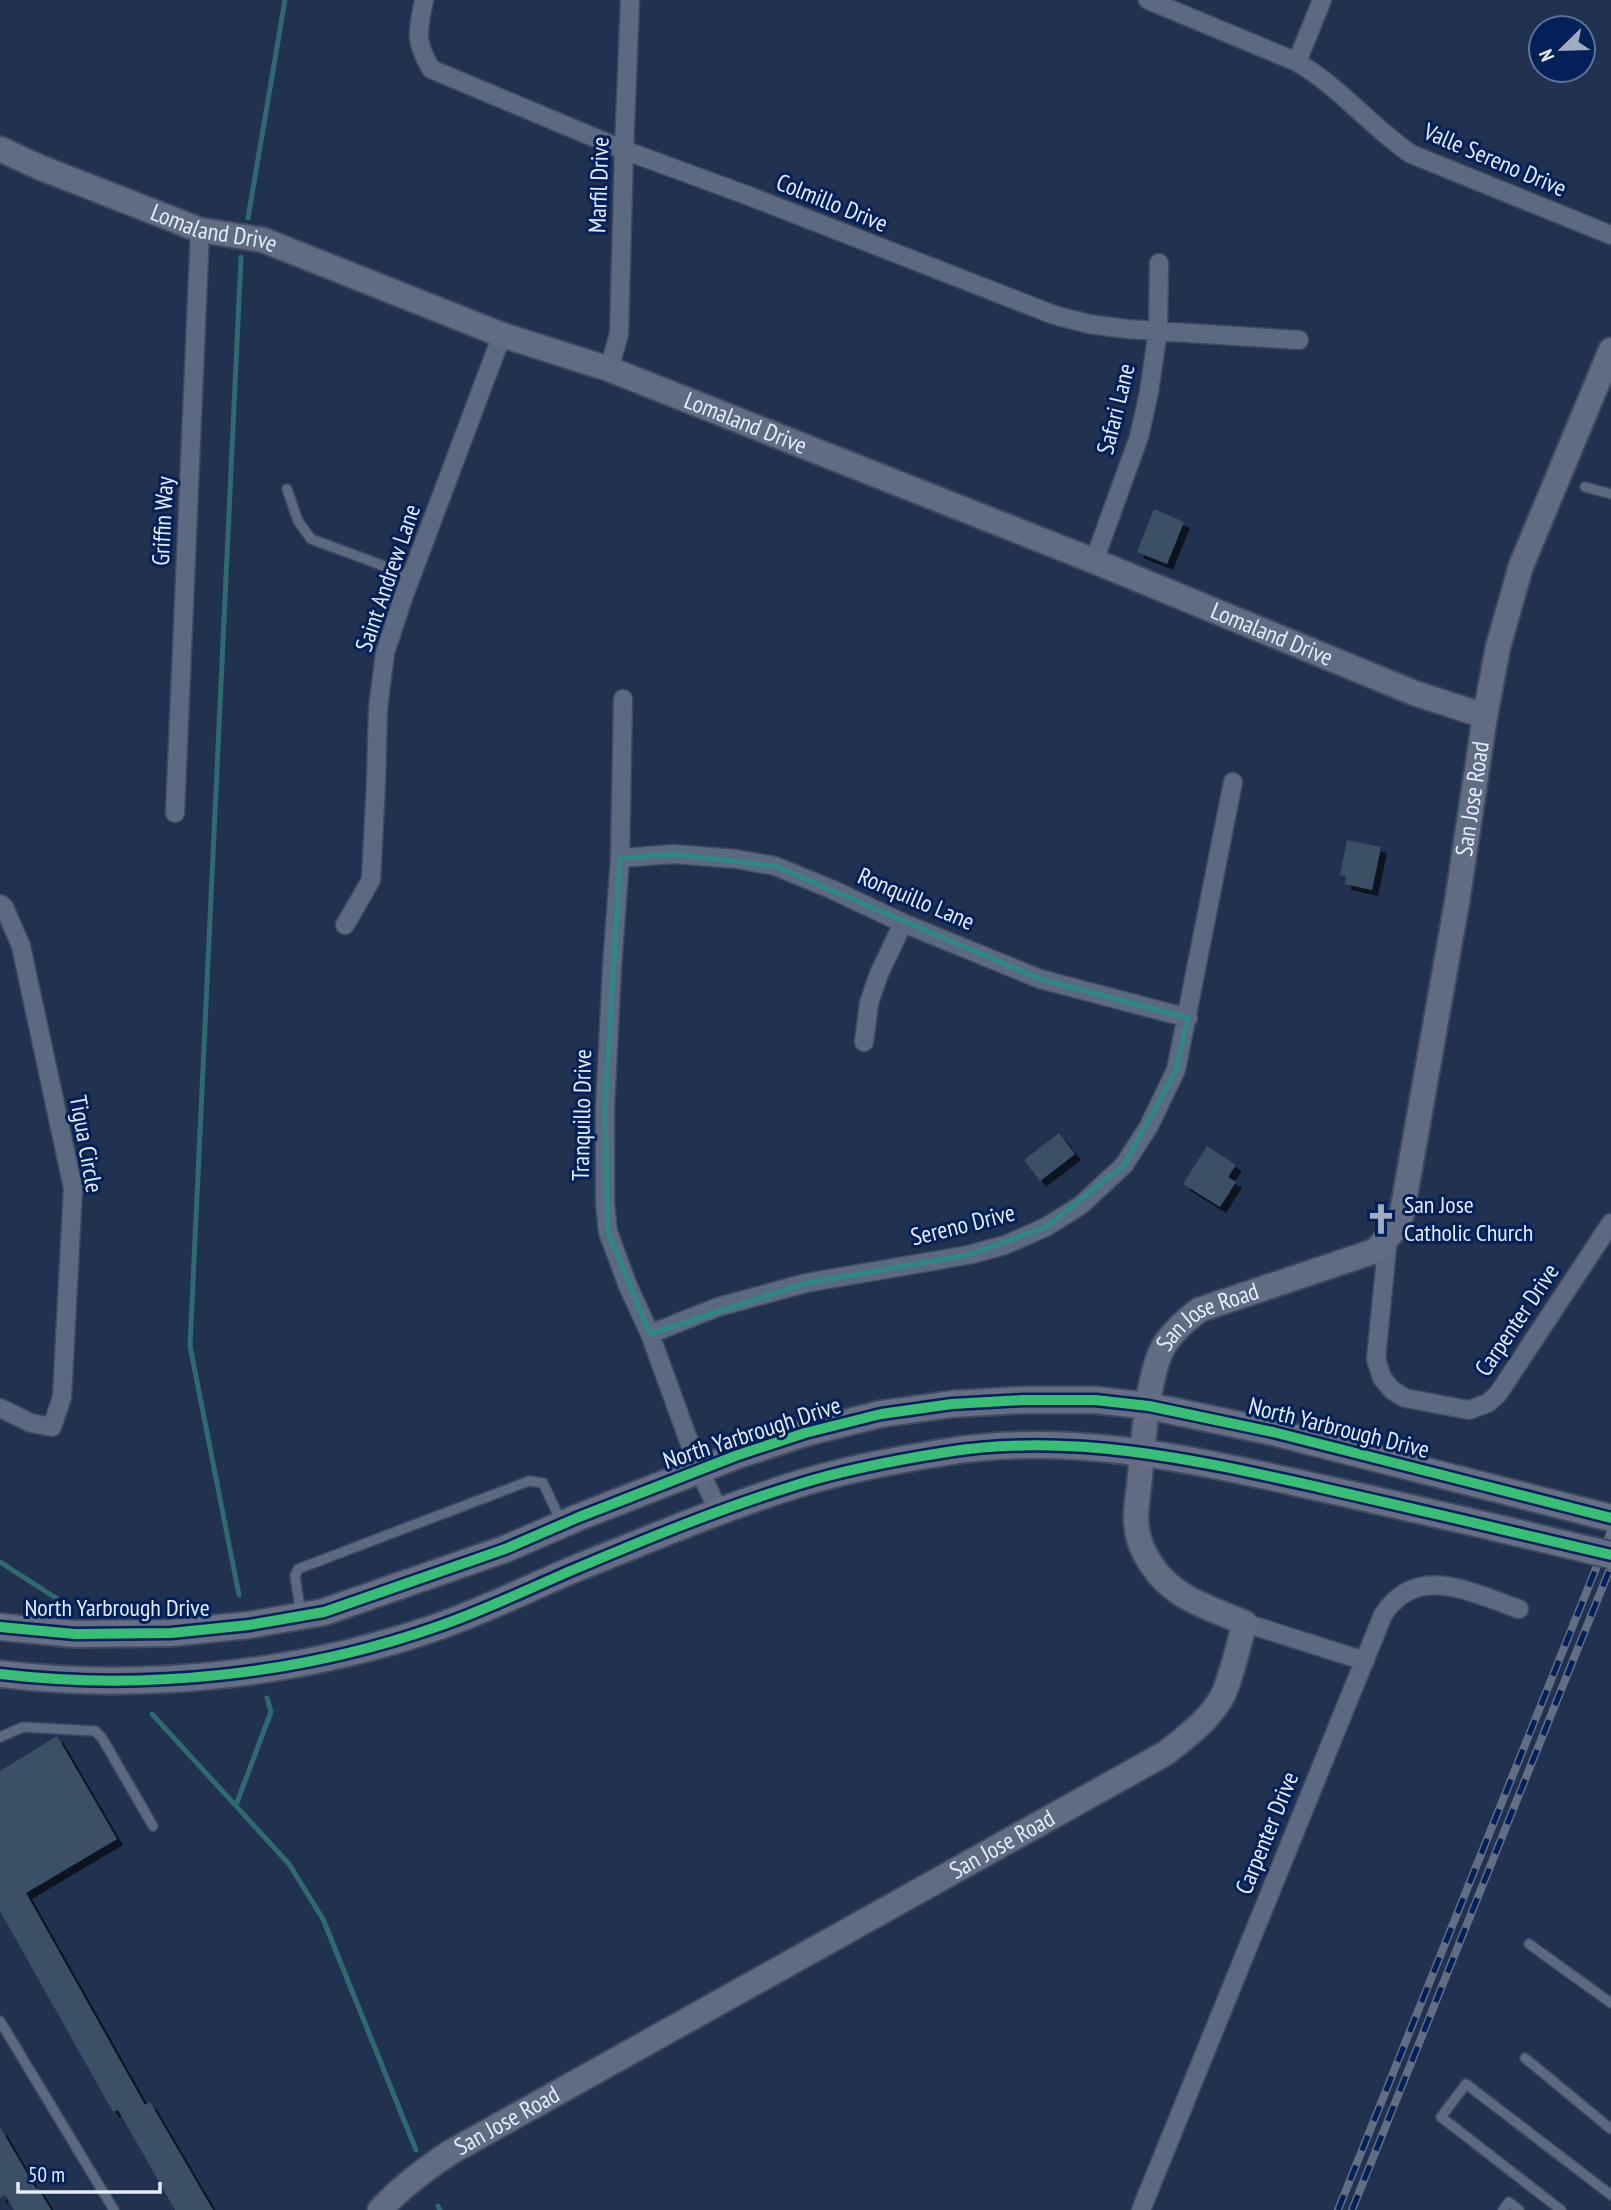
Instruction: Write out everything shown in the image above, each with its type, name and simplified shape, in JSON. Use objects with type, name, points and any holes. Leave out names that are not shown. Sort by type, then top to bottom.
[{"type":"main road","name":"North Yarbrough Drive","points":[[0,1627],[75,1634],[171,1633],[249,1625],[324,1612],[444,1572],[699,1469],[805,1433],[881,1414],[952,1404],[1095,1400],[1149,1406],[1273,1432],[1611,1518]]},
{"type":"main road","points":[[0,1674],[37,1678],[187,1678],[310,1662],[434,1628],[719,1512],[795,1485],[949,1451],[1022,1445],[1068,1445],[1142,1452],[1228,1467],[1611,1555]]},
{"type":"main road","points":[[302,1616],[310,1662]]},
{"type":"street","name":"Colmillo Drive","points":[[424,0],[418,36],[421,52],[431,69],[624,150],[1054,315],[1089,324],[1126,329],[1299,340]]},
{"type":"street","name":"Marfil Drive","points":[[608,369],[619,334],[630,0]]},
{"type":"street","name":"Valle Sereno Drive","points":[[1148,0],[1297,62],[1320,75],[1388,139],[1411,154],[1611,235]]},
{"type":"street","points":[[1297,62],[1322,0]]},
{"type":"street","name":"Lomaland Drive","points":[[0,149],[200,230],[263,240],[502,335],[608,369],[1094,561],[1414,693],[1485,716]]},
{"type":"street","name":"Griffin Way","points":[[175,813],[200,230]]},
{"type":"street","name":"Safari Lane","points":[[1094,561],[1139,437],[1149,392],[1158,330],[1160,263]]},
{"type":"street","name":"Saint Andrew Lane","points":[[345,925],[370,880],[380,694],[385,653],[411,576],[502,335]]},
{"type":"street","name":"San Jose Road","points":[[380,2210],[427,2168],[451,2152],[1166,1753],[1211,1713],[1223,1693],[1245,1623],[1177,1593],[1150,1563],[1138,1534],[1136,1518],[1142,1452],[1155,1369],[1165,1344],[1182,1323],[1199,1310],[1359,1258],[1375,1251],[1396,1228],[1402,1213],[1457,902],[1498,647],[1521,566],[1611,351]]},
{"type":"street","name":"Tranquillo Drive","points":[[622,699],[620,858],[605,1108],[604,1203],[608,1232],[628,1286],[650,1334],[699,1469],[719,1512]]},
{"type":"street","name":"Sereno Drive","points":[[650,1334],[718,1307],[806,1283],[968,1255],[1005,1245],[1046,1227],[1080,1205],[1124,1166],[1149,1126],[1177,1070],[1233,782]]},
{"type":"street","name":"Ronquillo Lane","points":[[620,858],[674,854],[736,859],[775,866],[903,923],[1040,979],[1188,1018]]},
{"type":"street","name":"Tigua Circle","points":[[0,904],[4,907],[21,946],[73,1188],[62,1397],[52,1427],[31,1423],[0,1408]]},
{"type":"street","points":[[864,1042],[869,1003],[879,974],[903,923]]},
{"type":"street","name":"Carpenter Drive","points":[[1388,1238],[1376,1359],[1382,1378],[1392,1390],[1405,1398],[1469,1410],[1488,1403],[1498,1394],[1611,1223]]},
{"type":"street","name":"Carpenter Drive","points":[[1141,2210],[1383,1615],[1390,1604],[1405,1592],[1426,1584],[1450,1586],[1519,1609]]},
{"type":"street","points":[[1245,1623],[1364,1661]]},
{"type":"lane","points":[[1585,487],[1611,494]]},
{"type":"lane","points":[[287,489],[298,521],[311,540],[411,576]]},
{"type":"lane","points":[[302,1616],[295,1576],[298,1569],[529,1481],[542,1483],[562,1524]]},
{"type":"lane","points":[[0,1725],[95,1731],[102,1738],[153,1826]]},
{"type":"lane","points":[[0,1737],[16,1728]]},
{"type":"lane","points":[[1529,1944],[1611,2003]]},
{"type":"lane","points":[[0,2021],[114,2210]]},
{"type":"lane","points":[[1525,2058],[1611,2129]]},
{"type":"lane","points":[[1561,2210],[1441,2118],[1466,2084],[1611,2195]]},
{"type":"lane","points":[[1503,2210],[1509,2202],[1519,2210]]},
{"type":"highlighted area","points":[[674,854],[775,866],[1040,979],[1188,1018],[1176,1070],[1124,1165],[1046,1227],[968,1255],[806,1283],[650,1334],[608,1232],[605,1108],[620,858]]},
{"type":"building","points":[[1154,509],[1184,522],[1167,564],[1137,552]]},
{"type":"building","points":[[1347,840],[1381,847],[1372,890],[1345,884],[1346,876],[1340,875]]},
{"type":"building","points":[[1059,1133],[1075,1154],[1040,1181],[1024,1160]]},
{"type":"building","points":[[1207,1146],[1236,1165],[1228,1177],[1236,1182],[1220,1207],[1183,1184]]},
{"type":"building","points":[[57,1736],[117,1839],[26,1893],[145,2105],[150,2102],[213,2210],[175,2210],[118,2110],[113,2112],[0,1911],[0,1771]]},
{"type":"building","points":[[0,2127],[51,2210],[14,2210],[5,2195],[0,2198]]},
{"type":"waterway","points":[[248,218],[285,0]]},
{"type":"waterway","points":[[239,1595],[190,1346],[241,257]]},
{"type":"waterway","points":[[0,1562],[56,1598]]},
{"type":"waterway","points":[[236,1805],[271,1712],[267,1698]]},
{"type":"waterway","points":[[152,1714],[289,1864],[323,1919],[416,2150]]},
{"type":"waterway","points":[[438,2206],[440,2210]]},
{"type":"railway","points":[[1338,2210],[1611,1531]]},
{"type":"railway","points":[[1352,2210],[1611,1566]]},
{"type":"cycle path","points":[[0,1627],[75,1634],[171,1633],[249,1625],[324,1612],[505,1549],[738,1455],[805,1433],[881,1414],[952,1404],[1095,1400],[1149,1406],[1273,1432],[1611,1518]]},
{"type":"cycle path","points":[[0,1674],[109,1681],[165,1679],[221,1675],[331,1657],[454,1621],[656,1536],[793,1486],[889,1462],[994,1447],[1088,1447],[1226,1467],[1611,1555]]},
{"type":"place","name":"San Jose Catholic Church","points":[[1381,1219]]}]
